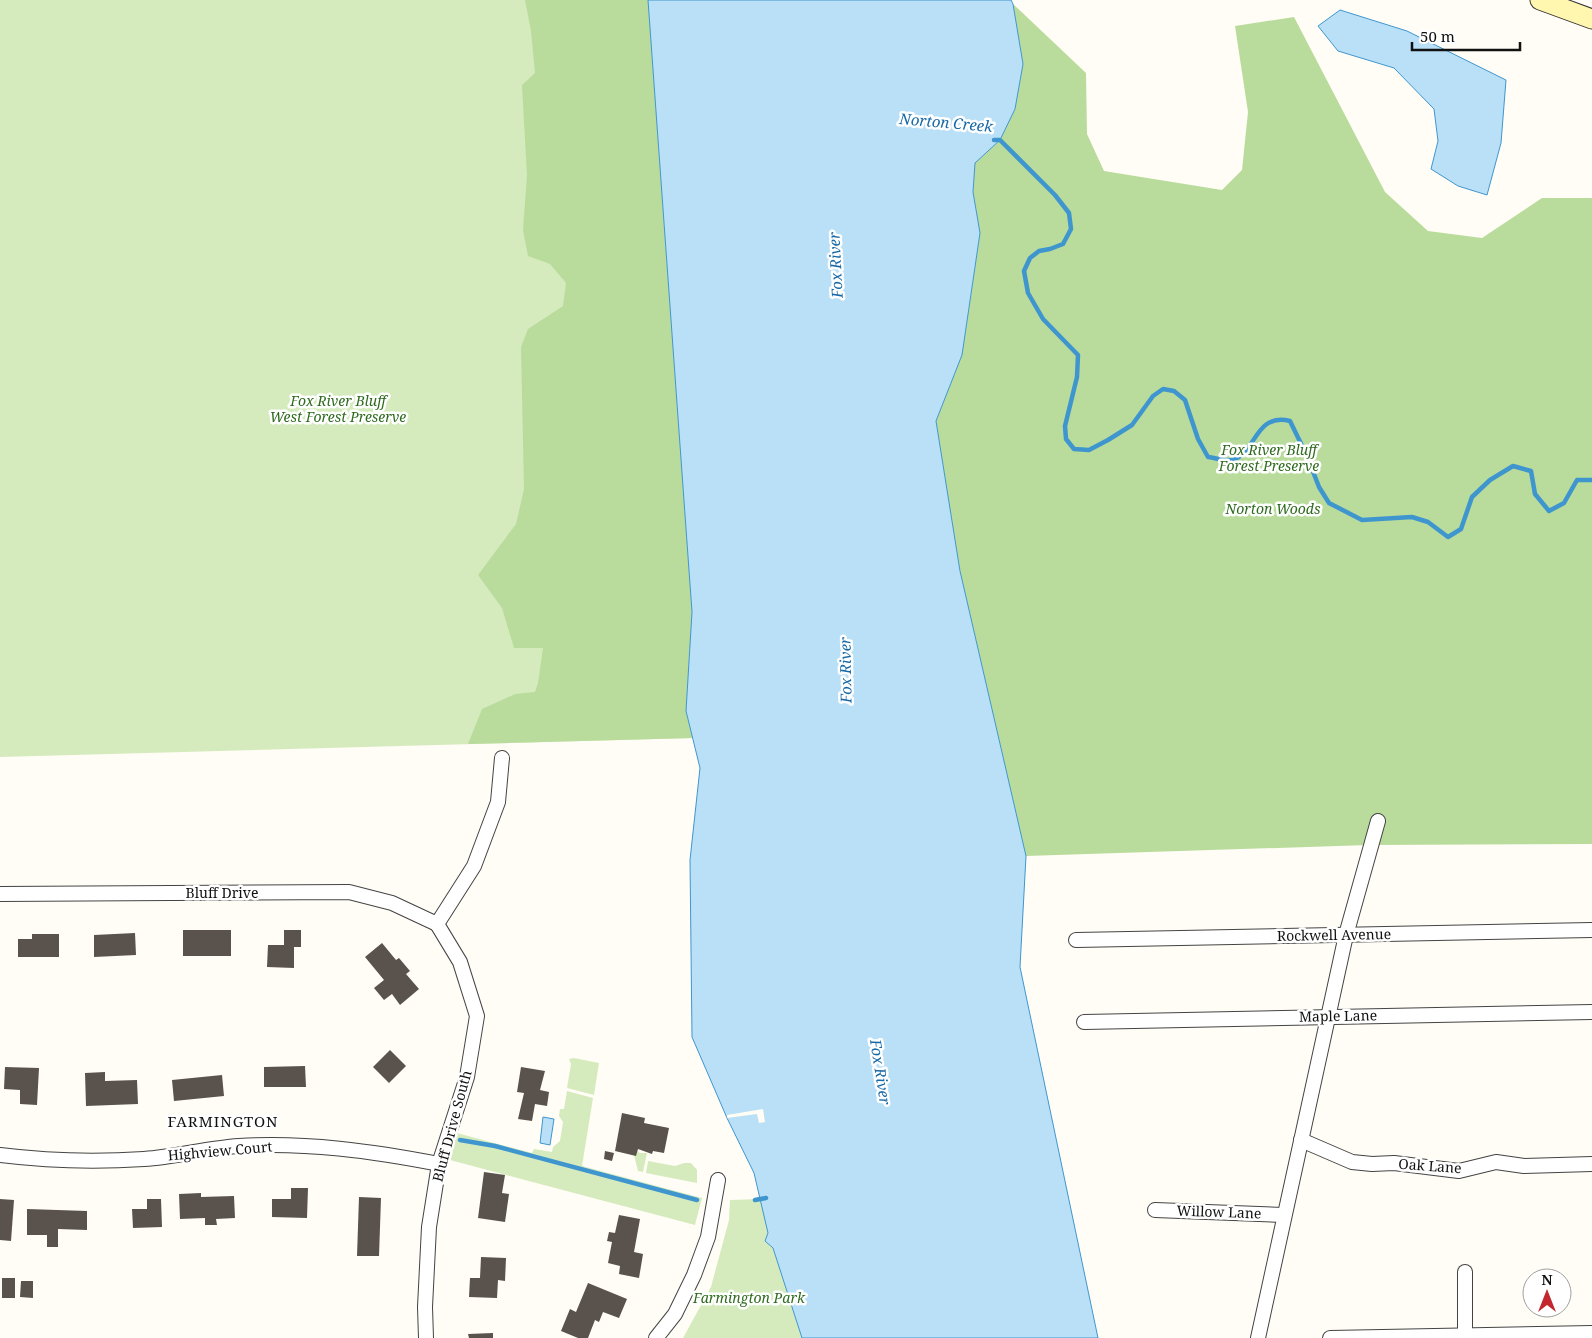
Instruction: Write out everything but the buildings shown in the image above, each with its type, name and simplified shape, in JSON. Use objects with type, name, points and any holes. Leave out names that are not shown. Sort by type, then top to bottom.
[{"type":"main road","points":[[1540,0],[1592,19]]},
{"type":"street","points":[[437,924],[474,866],[498,802],[502,758]]},
{"type":"street","points":[[1258,1338],[1283,1215],[1346,935],[1378,821]]},
{"type":"street","name":"Bluff Drive","points":[[0,894],[348,892],[392,903],[437,924]]},
{"type":"street","name":"Bluff Drive South","points":[[426,1338],[425,1306],[429,1226],[439,1164],[467,1077],[477,1016],[460,962],[437,924]]},
{"type":"street","name":"Rockwell Avenue","points":[[1076,940],[1592,930]]},
{"type":"street","name":"Maple Lane","points":[[1084,1022],[1592,1012]]},
{"type":"street","name":"Oak Lane","points":[[1301,1140],[1352,1162],[1372,1164],[1394,1163],[1459,1171],[1496,1162],[1524,1166],[1592,1164]]},
{"type":"street","name":"Highview Court","points":[[0,1155],[42,1160],[145,1159],[237,1146],[294,1145],[373,1152],[439,1164]]},
{"type":"street","points":[[656,1338],[675,1314],[692,1280],[708,1237],[718,1180]]},
{"type":"street","name":"Willow Lane","points":[[1155,1210],[1283,1215]]},
{"type":"street","points":[[1465,1272],[1465,1337]]},
{"type":"street","points":[[1330,1338],[1592,1334]]},
{"type":"green space","name":"Fox River Bluff West Forest Preserve","points":[[0,0],[648,0],[692,612],[686,711],[693,738],[0,757]]},
{"type":"green space","points":[[525,0],[648,0],[692,612],[686,711],[693,738],[468,744],[482,709],[515,694],[535,692],[543,648],[514,648],[502,608],[478,575],[516,524],[524,489],[521,347],[528,329],[563,306],[566,283],[550,264],[528,256],[523,230],[527,175],[522,85],[535,73],[531,31]]},
{"type":"green space","name":"Norton Woods","points":[[1013,4],[1086,73],[1087,134],[1104,171],[1222,190],[1242,170],[1248,112],[1235,26],[1294,17],[1385,192],[1428,231],[1482,238],[1542,198],[1592,198],[1592,844],[1368,845],[1026,856],[960,571],[936,421],[962,355],[980,233],[973,192],[975,163],[1000,140],[1015,109],[1023,64]]},
{"type":"green space","points":[[574,1058],[599,1063],[594,1095],[567,1088],[571,1064],[569,1059]]},
{"type":"green space","points":[[567,1091],[593,1098],[582,1166],[702,1198],[695,1225],[450,1160],[457,1133],[532,1153],[534,1149],[552,1152],[553,1147],[560,1141],[563,1122],[559,1116],[560,1109],[564,1109]]},
{"type":"green space","points":[[637,1151],[647,1153],[643,1172],[638,1171],[634,1155],[636,1155]]},
{"type":"green space","points":[[648,1161],[675,1166],[691,1163],[697,1170],[697,1183],[646,1173]]},
{"type":"green space","name":"Farmington Park","points":[[761,1199],[768,1234],[765,1240],[773,1248],[802,1338],[683,1338],[711,1287],[729,1220],[730,1200]]},
{"type":"water","name":"Fox River","points":[[648,0],[1011,0],[1013,4],[1023,64],[1015,109],[1000,140],[975,163],[973,192],[980,233],[962,355],[936,421],[960,571],[1026,856],[1020,967],[1098,1338],[802,1338],[773,1248],[765,1241],[768,1233],[754,1173],[727,1118],[692,1037],[690,860],[700,768],[686,711],[692,612]]},
{"type":"water","points":[[1340,10],[1407,31],[1506,80],[1501,143],[1487,195],[1458,186],[1431,169],[1438,141],[1434,109],[1394,68],[1338,51],[1318,26]]},
{"type":"water","points":[[543,1117],[554,1119],[550,1145],[540,1143]]},
{"type":"pier","points":[[763,1109],[765,1122],[759,1123],[757,1114],[727,1118],[727,1115]]},
{"type":"waterway","name":"Norton Creek","points":[[994,140],[1000,140],[1055,195],[1069,213],[1071,229],[1063,244],[1039,251],[1030,258],[1024,271],[1028,293],[1043,319],[1078,355],[1077,377],[1065,426],[1066,439],[1074,449],[1089,450],[1108,440],[1132,425],[1153,396],[1163,389],[1174,391],[1185,400],[1198,439],[1208,457],[1223,460],[1232,460],[1240,457],[1262,428],[1278,420],[1290,421],[1319,487],[1329,503],[1362,520],[1412,517],[1428,522],[1448,537],[1461,529],[1472,497],[1490,480],[1513,466],[1531,471],[1535,494],[1549,511],[1564,503],[1577,480],[1592,480]]},
{"type":"waterway","points":[[460,1140],[495,1146],[697,1200]]},
{"type":"waterway","points":[[755,1200],[766,1198]]},
{"type":"district","name":"FARMINGTON","points":[[223,1122]]},
{"type":"park label","name":"Fox River Bluff Forest Preserve","points":[[1269,458]]}]
